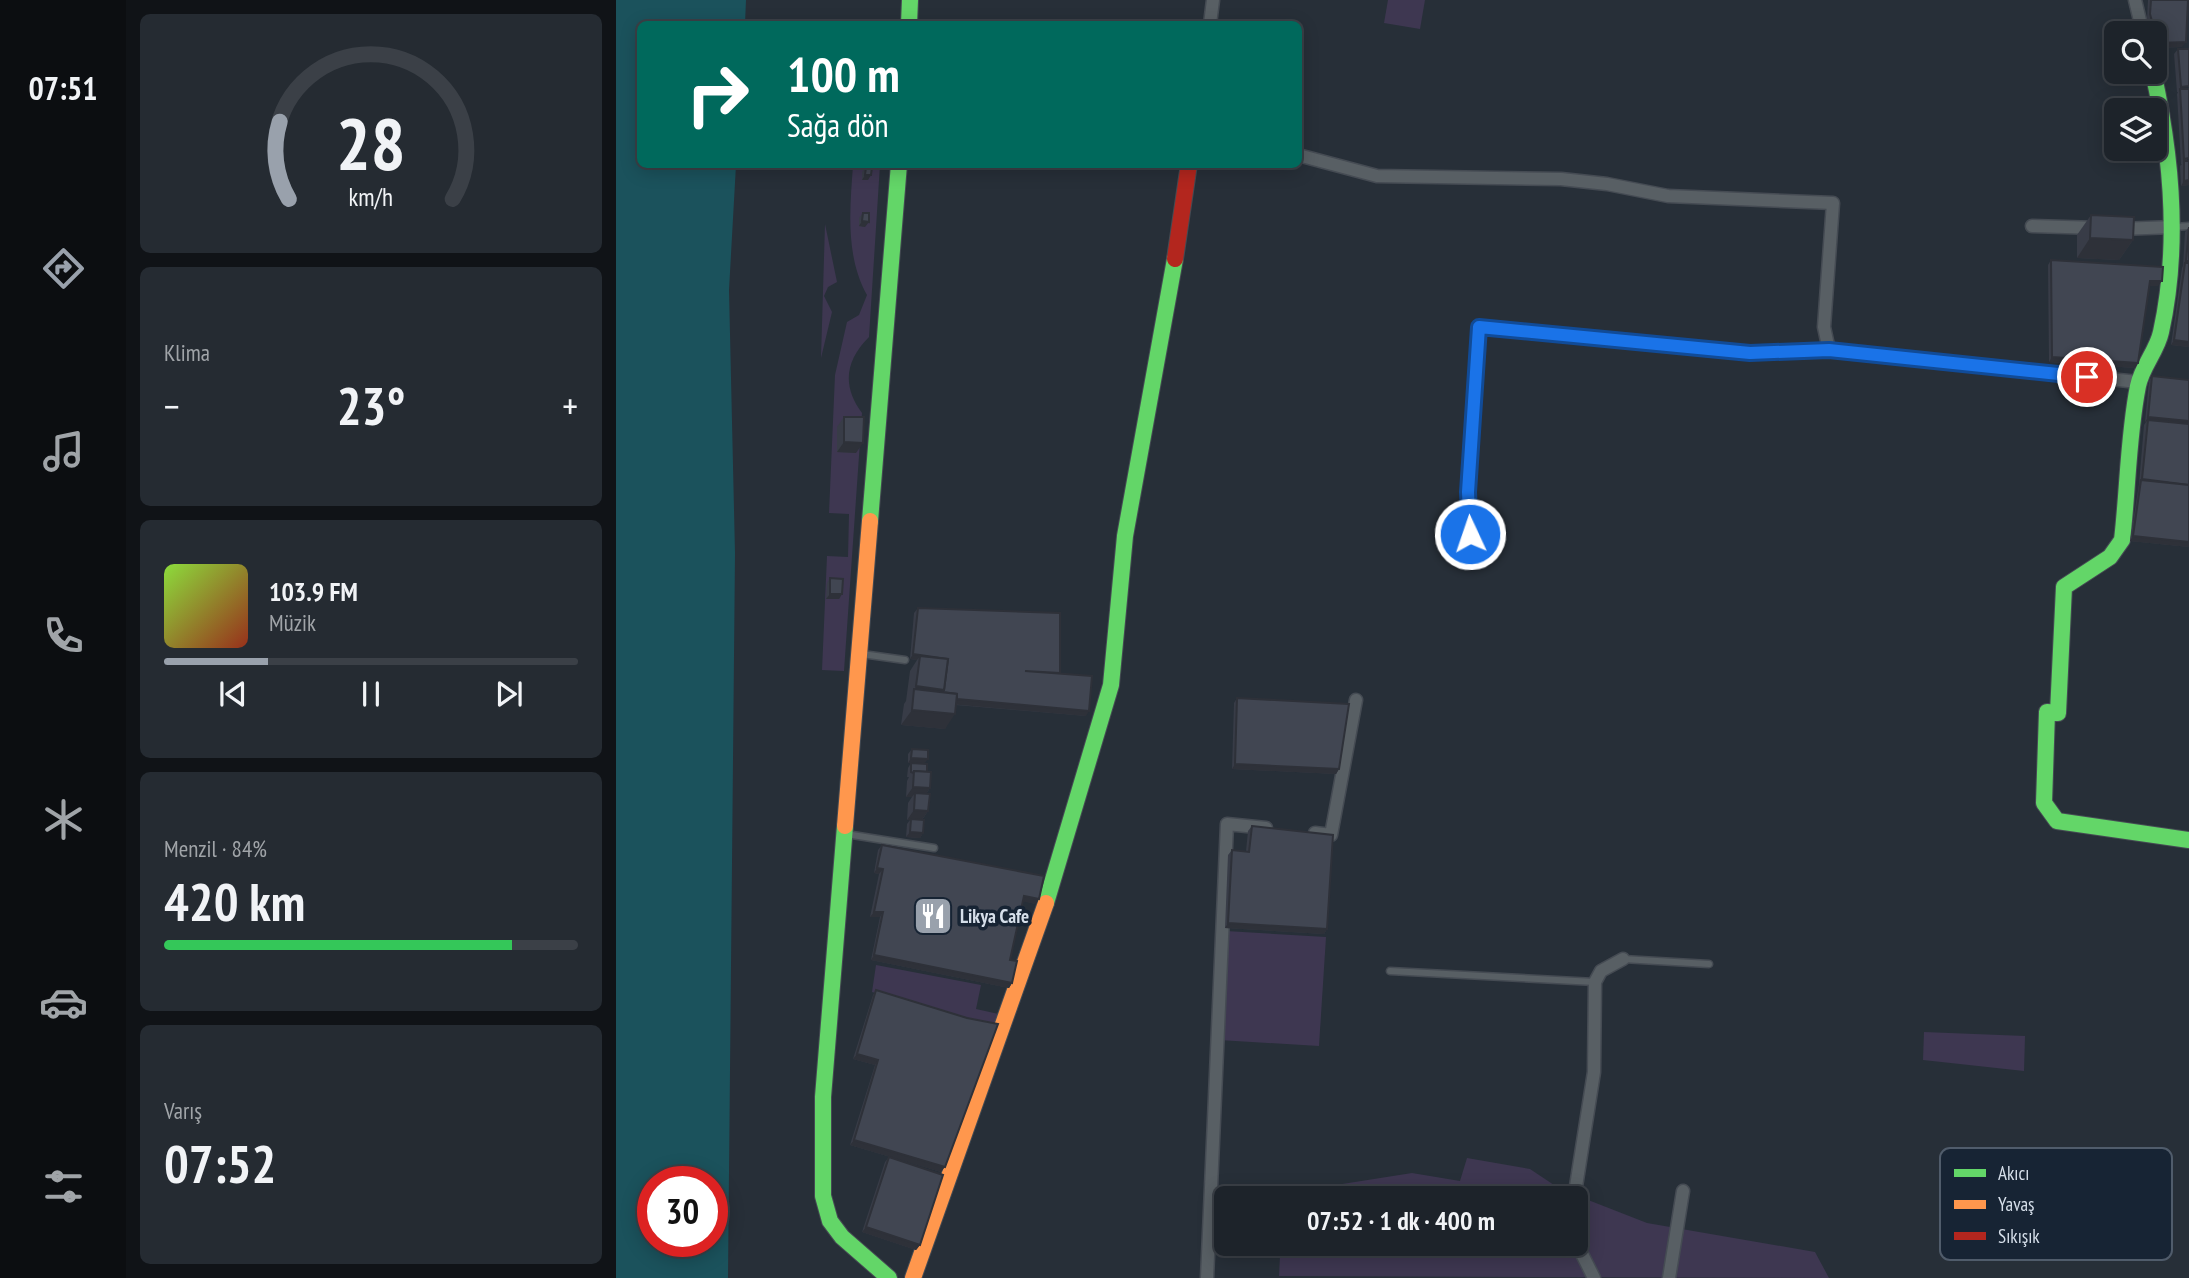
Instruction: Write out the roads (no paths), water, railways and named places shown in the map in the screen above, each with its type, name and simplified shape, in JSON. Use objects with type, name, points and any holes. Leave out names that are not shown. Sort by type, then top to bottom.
[{"type":"street","points":[[909,21],[910,0]]},
{"type":"street","points":[[1210,21],[1213,0]]},
{"type":"street","points":[[2134,0],[2140,21]]},
{"type":"street","points":[[2156,84],[2181,226],[2160,335],[2138,382],[2122,540],[2116,553],[2105,563],[2075,574],[2064,587],[2058,713],[2047,712],[2044,803],[2057,821],[2189,840]]},
{"type":"street","points":[[1302,156],[1377,176],[1561,179],[1668,195],[1833,203],[1824,327],[1829,350]]},
{"type":"street","points":[[888,1278],[867,1262],[829,1220],[822,1181],[823,1097],[899,168]]},
{"type":"street","points":[[913,1278],[1035,939],[1111,685],[1125,536],[1166,318],[1188,168]]},
{"type":"street","points":[[2032,226],[2141,230],[2181,226]]},
{"type":"street","points":[[1470,534],[1468,492],[1479,327],[1750,353],[1829,350],[2138,382]]},
{"type":"street","points":[[1305,832],[1331,835],[1356,700]]},
{"type":"street","points":[[1207,1278],[1227,824],[1279,829]]},
{"type":"street","points":[[1576,1186],[1594,1072],[1595,982],[1601,971],[1623,959]]},
{"type":"street","points":[[1669,1278],[1683,1191]]},
{"type":"street","points":[[1583,1256],[1594,1278]]},
{"type":"lane","points":[[860,654],[905,660]]},
{"type":"lane","points":[[845,834],[934,848]]},
{"type":"lane","points":[[1623,959],[1709,964]]},
{"type":"lane","points":[[1390,971],[1595,982]]},
{"type":"water","points":[[616,0],[746,0],[745,21],[637,21],[637,168],[736,168],[729,290],[735,553],[728,1278],[616,1278]]},
{"type":"place","name":"Likya Cafe","points":[[933,916]]}]
